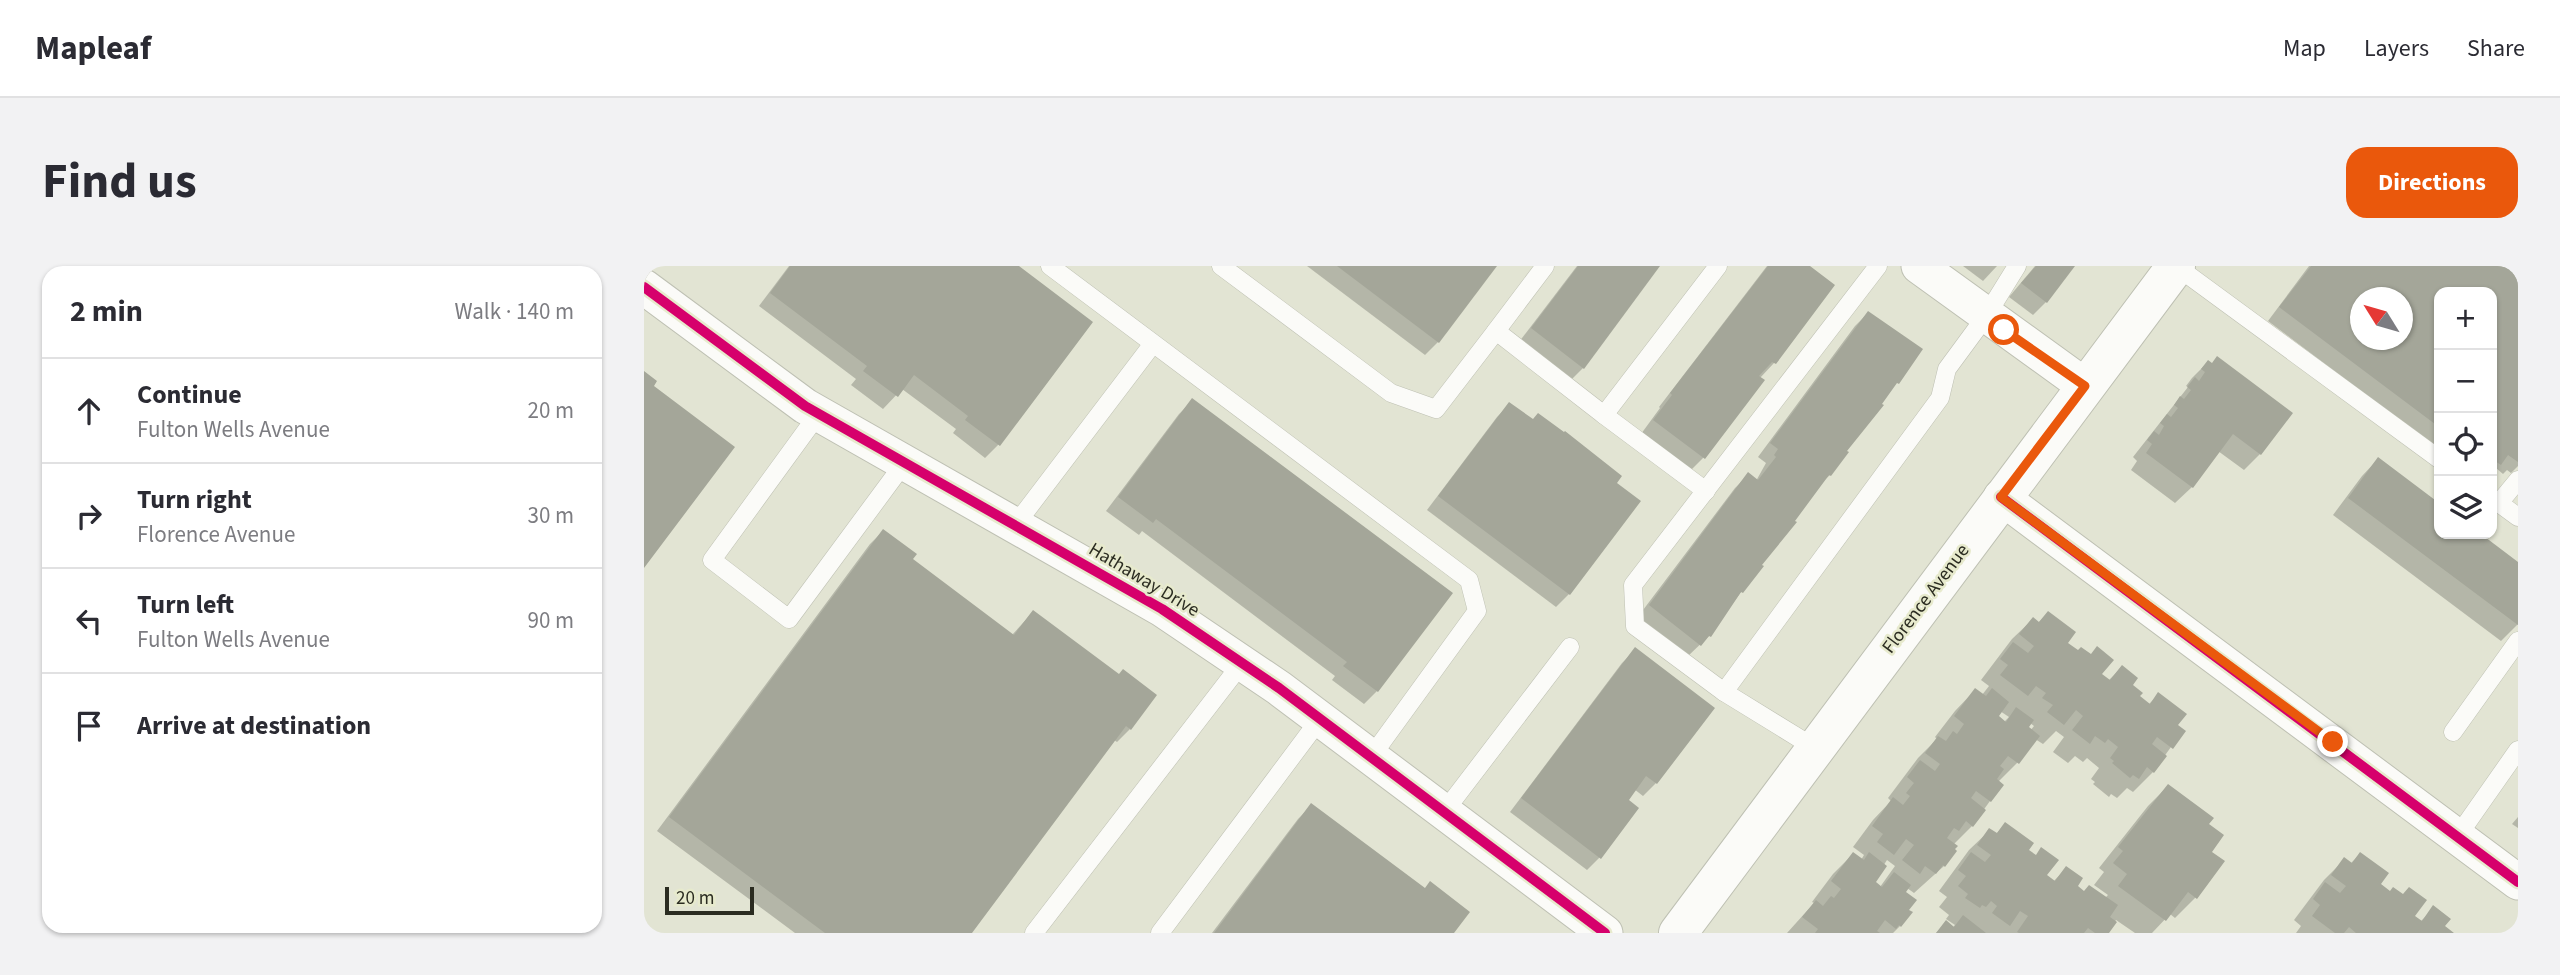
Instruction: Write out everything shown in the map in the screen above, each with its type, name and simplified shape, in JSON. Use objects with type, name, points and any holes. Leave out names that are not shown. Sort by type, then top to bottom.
[{"type":"main road","name":"Florence Avenue","points":[[1678,933],[2176,266]]},
{"type":"street","points":[[1919,266],[2085,386]]},
{"type":"street","name":"Hathaway Drive","points":[[644,287],[805,406],[1162,609],[1320,719],[1605,933]]},
{"type":"street","points":[[2001,497],[2518,882]]},
{"type":"lane","points":[[1050,266],[1469,580],[1477,611],[1371,757]]},
{"type":"lane","points":[[1221,266],[1391,393],[1436,409],[1545,266]]},
{"type":"lane","points":[[1604,415],[1718,266]]},
{"type":"lane","points":[[1815,748],[1724,691],[1635,626],[1633,585],[1878,266]]},
{"type":"lane","points":[[1724,691],[1940,398],[1947,369],[2018,266]]},
{"type":"lane","points":[[2176,266],[2434,455]]},
{"type":"lane","points":[[1496,331],[1706,491]]},
{"type":"lane","points":[[1016,524],[1152,345]]},
{"type":"lane","points":[[819,413],[712,560],[789,619],[905,462]]},
{"type":"lane","points":[[2497,498],[2518,480]]},
{"type":"lane","points":[[2497,501],[2518,517]]},
{"type":"lane","points":[[2454,732],[2518,641]]},
{"type":"lane","points":[[1444,813],[1570,647]]},
{"type":"lane","points":[[1034,933],[1242,663]]},
{"type":"lane","points":[[1160,933],[1320,719]]},
{"type":"lane","points":[[2457,837],[2518,750]]},
{"type":"building","points":[[790,266],[1019,266],[1093,322],[1000,446],[965,420],[968,416],[914,375],[898,397],[863,371],[867,366],[770,293]]},
{"type":"building","points":[[1337,266],[1497,266],[1439,343]]},
{"type":"building","points":[[1578,266],[1660,266],[1584,369],[1531,328]]},
{"type":"building","points":[[1768,266],[1810,266],[1835,285],[1776,364],[1772,362],[1759,376],[1765,380],[1705,459],[1653,420],[1672,395],[1670,393]]},
{"type":"building","points":[[2036,266],[2075,266],[2047,303],[2021,283]]},
{"type":"building","points":[[2311,266],[2518,266],[2518,462],[2508,455],[2501,465],[2497,462],[2497,287],[2434,287],[2434,423],[2279,307]]},
{"type":"building","points":[[1868,311],[1923,349],[1882,404],[1884,405],[1795,521],[1797,522],[1743,593],[1741,592],[1711,637],[1701,646],[1649,605],[1748,472],[1758,480],[1776,457],[1774,455],[1778,449],[1770,443]]},
{"type":"building","points":[[2217,356],[2293,413],[2261,455],[2233,434],[2193,488],[2146,453],[2152,444],[2147,440],[2154,431],[2159,435],[2164,426],[2160,423],[2167,414],[2171,417],[2178,408],[2174,405],[2180,396],[2184,399],[2191,390],[2187,387],[2195,377],[2199,381],[2205,372],[2201,369],[2208,360],[2212,363]]},
{"type":"building","points":[[644,371],[657,381],[654,386],[735,447],[644,568]]},
{"type":"building","points":[[1192,398],[1453,593],[1378,692],[1343,666],[1347,662],[1156,519],[1153,523],[1118,497]]},
{"type":"building","points":[[1509,402],[1533,419],[1538,413],[1565,431],[1622,476],[1617,483],[1641,501],[1570,595],[1438,496]]},
{"type":"building","points":[[2378,457],[2434,499],[2434,539],[2488,539],[2518,562],[2518,625],[2348,498]]},
{"type":"building","points":[[883,529],[917,554],[913,559],[1014,635],[1033,610],[1119,674],[1123,669],[1157,695],[1131,730],[1126,726],[972,933],[825,933],[669,817]]},
{"type":"building","points":[[2048,611],[2076,632],[2068,643],[2091,654],[2097,646],[2114,660],[2102,674],[2110,680],[2122,665],[2138,678],[2133,685],[2143,693],[2140,696],[2150,704],[2158,692],[2187,714],[2178,725],[2186,731],[2173,749],[2157,737],[2152,744],[2167,756],[2154,773],[2147,767],[2139,779],[2133,775],[2130,778],[2112,763],[2114,761],[2110,758],[2118,747],[2108,739],[2105,743],[2095,736],[2090,744],[2072,730],[2083,716],[2076,710],[2064,725],[2047,712],[2053,705],[2042,698],[2046,693],[2036,686],[2028,696],[2000,675],[2008,665],[2000,659],[2013,642],[2028,653],[2034,646],[2019,634],[2033,617],[2039,622]]},
{"type":"building","points":[[1635,647],[1715,708],[1657,784],[1646,776],[1629,800],[1639,808],[1601,859],[1521,798]]},
{"type":"building","points":[[1975,688],[1986,696],[1992,688],[2009,702],[1999,716],[2006,722],[2016,707],[2034,720],[2029,727],[2040,736],[2019,764],[2008,756],[2000,766],[2004,769],[1997,779],[2004,785],[1991,802],[1976,791],[1971,798],[1986,810],[1973,827],[1966,821],[1959,831],[1954,828],[1947,838],[1958,846],[1955,849],[1957,851],[1945,867],[1943,865],[1936,874],[1925,866],[1920,874],[1902,860],[1914,845],[1906,839],[1894,855],[1877,842],[1883,834],[1872,826],[1893,797],[1903,805],[1910,796],[1906,793],[1914,783],[1907,777],[1920,760],[1935,771],[1940,764],[1925,753],[1938,736],[1946,741],[1953,731],[1957,734],[1964,724],[1954,716]]},
{"type":"building","points":[[2168,784],[2214,818],[2209,824],[2224,835],[2212,852],[2225,861],[2197,899],[2188,892],[2166,921],[2118,886],[2127,874],[2113,863],[2123,851],[2118,847]]},
{"type":"building","points":[[1311,803],[1425,888],[1430,881],[1470,912],[1454,933],[1214,933]]},
{"type":"building","points":[[2005,822],[2034,843],[2029,850],[2036,855],[2041,847],[2059,860],[2047,875],[2055,881],[2066,866],[2083,878],[2078,886],[2084,891],[2089,885],[2118,905],[2110,917],[2117,922],[2109,933],[2095,933],[2088,928],[2084,933],[2019,933],[2017,932],[2028,916],[2020,911],[2010,926],[1992,913],[1997,906],[1991,901],[1986,907],[1982,905],[1980,908],[1965,898],[1968,894],[1958,886],[1966,876],[1958,870],[1971,852],[1985,862],[1991,855],[1977,845],[1989,828],[1997,833]]},
{"type":"building","points":[[1853,852],[1864,860],[1869,852],[1887,866],[1876,882],[1882,887],[1894,872],[1911,885],[1906,892],[1917,900],[1909,910],[1913,912],[1901,927],[1899,925],[1896,929],[1885,920],[1877,931],[1880,933],[1815,933],[1818,929],[1802,917],[1816,900],[1823,906],[1831,896],[1834,898],[1841,889],[1831,881]]},
{"type":"building","points":[[2360,852],[2389,873],[2381,884],[2390,891],[2393,887],[2403,894],[2409,887],[2427,900],[2415,916],[2422,921],[2433,905],[2451,919],[2445,926],[2454,933],[2356,933],[2349,927],[2344,933],[2335,933],[2312,916],[2320,905],[2313,899],[2325,882],[2340,893],[2346,886],[2331,875],[2344,857],[2352,863]]},
{"type":"building","points":[[1963,915],[1986,933],[1936,933],[1946,920],[1954,927]]},
{"type":"cycle path","points":[[644,287],[805,406],[1162,609],[1279,688],[1605,933]]},
{"type":"cycle path","points":[[2001,497],[2518,882]]},
{"type":"route","points":[[2004,330],[2085,386],[2001,497],[2333,742]]}]
